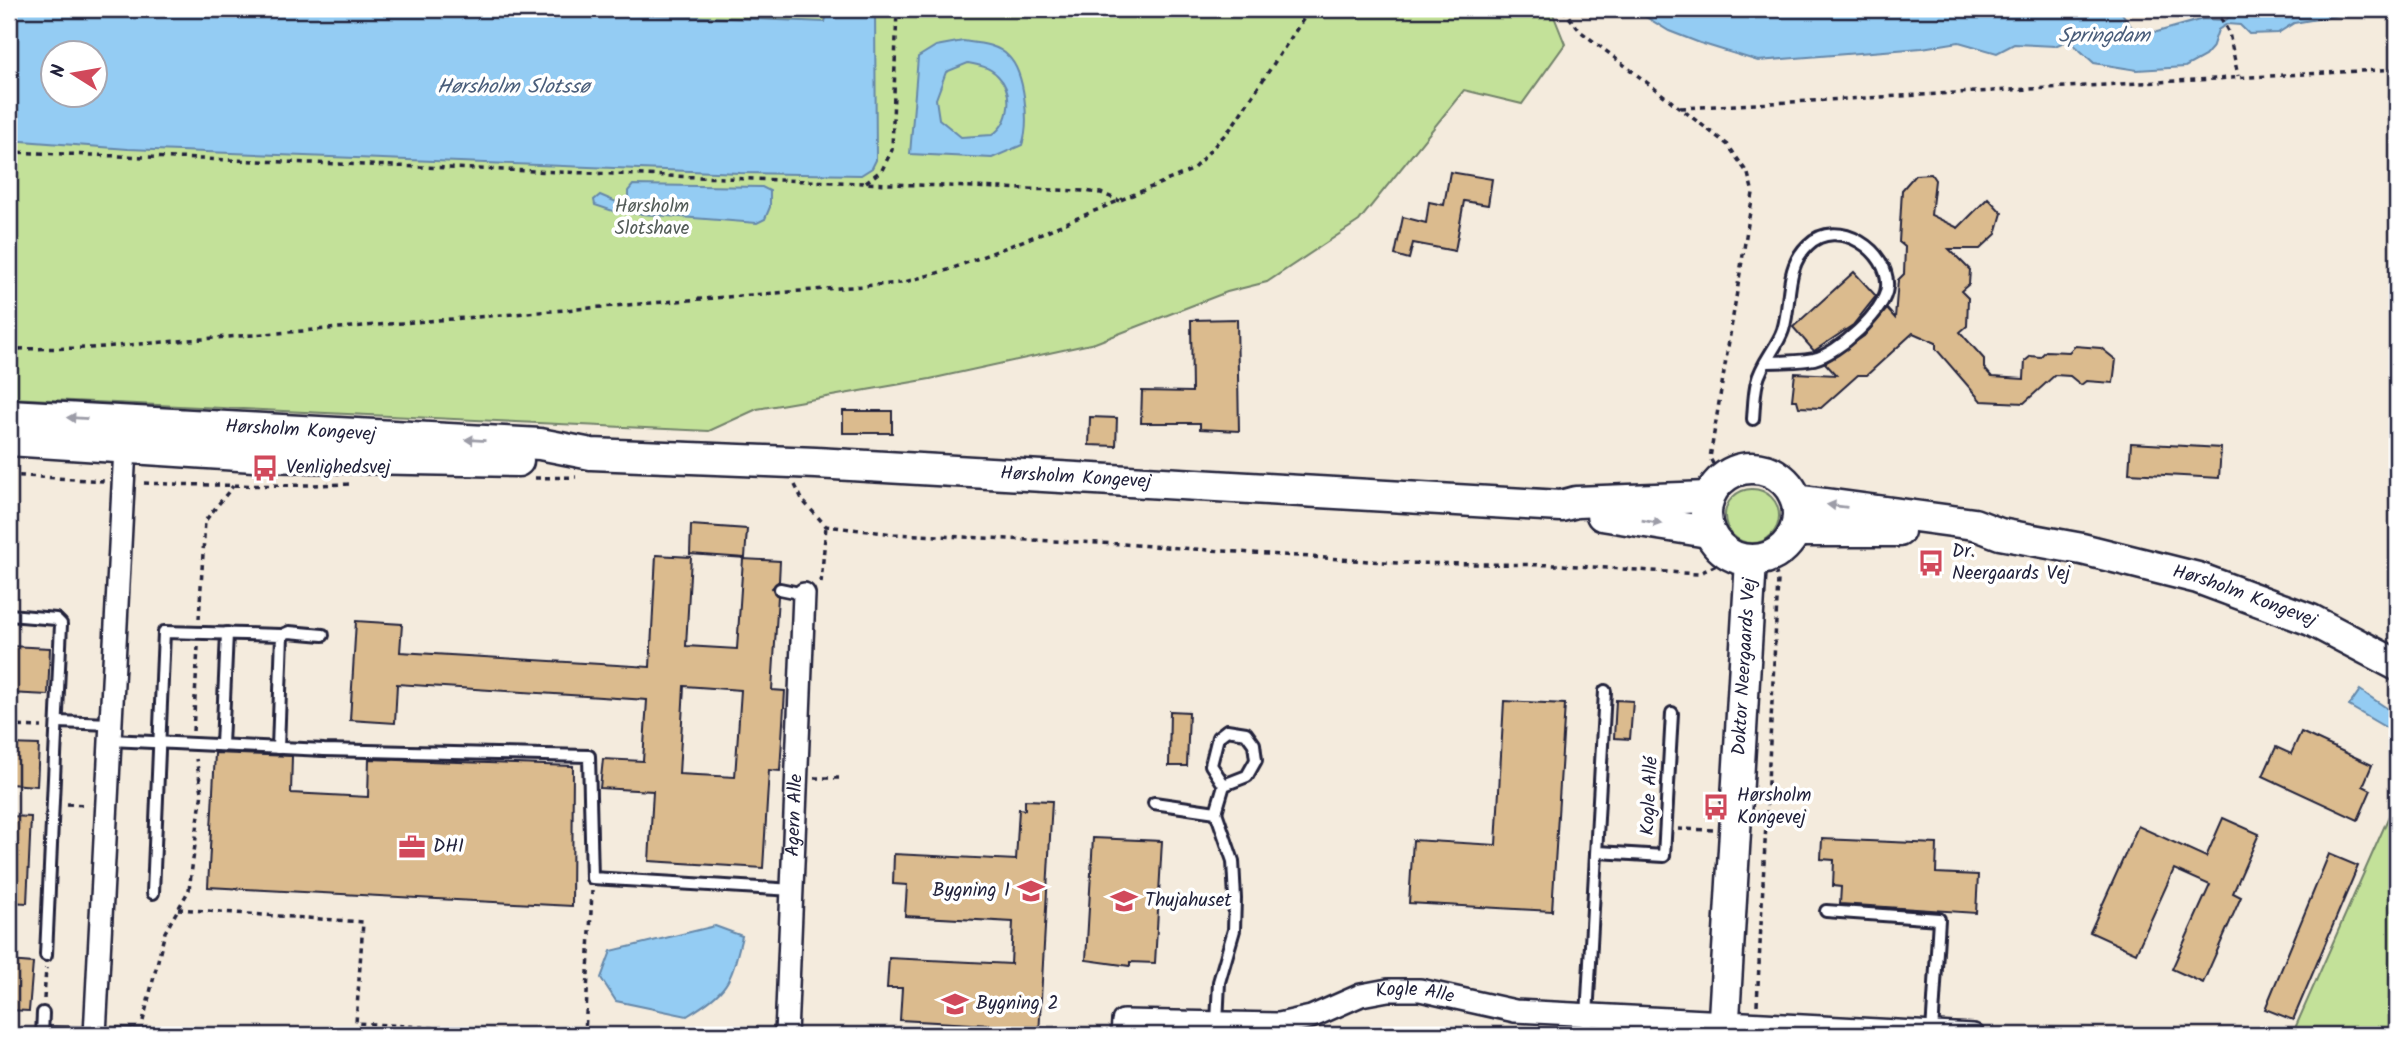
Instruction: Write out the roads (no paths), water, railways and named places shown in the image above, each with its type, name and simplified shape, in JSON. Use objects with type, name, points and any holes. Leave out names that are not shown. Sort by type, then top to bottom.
[{"type":"main road","name":"Hørsholm Kongevej","points":[[9,415],[540,444],[591,454],[816,463],[1561,506],[1576,502],[1715,488]]},
{"type":"main road","points":[[125,448],[141,435],[152,433],[352,443],[392,435]]},
{"type":"main road","name":"Hørsholm Kongevej","points":[[9,440],[396,461],[540,461],[591,454]]},
{"type":"main road","points":[[1754,467],[1768,470],[1785,482],[1796,500],[1795,531],[1786,546],[1752,558],[1718,547],[1708,532],[1705,520],[1715,488],[1737,470],[1754,467]]},
{"type":"main road","name":"Hørsholm Kongevej","points":[[1796,500],[1974,524],[2000,534],[2082,550],[2198,578],[2311,620],[2397,665]]},
{"type":"main road","name":"Hørsholm Kongevej","points":[[1561,506],[1578,513],[1708,532]]},
{"type":"main road","name":"Hørsholm Kongevej","points":[[1795,531],[1880,529],[1971,540],[2000,534]]},
{"type":"main road","name":"Doktor Neergaards Vej","points":[[1724,1029],[1752,558]]},
{"type":"street","points":[[95,1034],[125,448],[112,419]]},
{"type":"street","name":"Agern Alle","points":[[786,1035],[804,594]]},
{"type":"street","name":"Kogle Alle","points":[[1122,1035],[1123,1021],[1217,1023],[1242,1029],[1279,1024],[1300,1019],[1361,995],[1388,990],[1420,990],[1587,1026],[1724,1029]]},
{"type":"street","points":[[1724,1029],[1756,1025],[1973,1035]]},
{"type":"lane","points":[[1753,419],[1757,380],[1766,362],[1783,330],[1792,270],[1807,245],[1819,237],[1839,235],[1857,240],[1879,258],[1887,287],[1880,307],[1836,349],[1815,359],[1766,362]]},
{"type":"lane","points":[[780,589],[804,594]]},
{"type":"lane","points":[[9,615],[56,618],[61,624],[46,956]]},
{"type":"lane","points":[[153,893],[164,632],[282,635],[289,632],[323,635]]},
{"type":"lane","points":[[222,746],[227,633]]},
{"type":"lane","points":[[278,748],[282,635]]},
{"type":"lane","points":[[1587,1026],[1605,691]]},
{"type":"lane","name":"Kogle Allé","points":[[1598,852],[1664,856],[1672,713]]},
{"type":"lane","points":[[58,725],[158,741],[222,746],[589,756],[592,878],[793,890]]},
{"type":"lane","points":[[1227,730],[1246,733],[1254,744],[1256,760],[1247,776],[1224,785],[1211,765],[1218,737],[1227,730]]},
{"type":"lane","points":[[1217,1023],[1219,982],[1234,930],[1235,899],[1233,861],[1216,811],[1224,785]]},
{"type":"lane","points":[[1154,803],[1216,811]]},
{"type":"lane","points":[[1826,911],[1939,919],[1932,1033]]},
{"type":"lane","points":[[43,1013],[42,1034],[148,1035]]},
{"type":"lane","points":[[1397,1032],[1435,1035]]},
{"type":"water","name":"Hørsholm Slotssø","points":[[9,9],[508,9],[825,22],[828,9],[875,9],[876,160],[872,168],[861,175],[740,173],[128,149],[9,140]]},
{"type":"water","name":"Springdam","points":[[1633,9],[2119,9],[2133,29],[2157,32],[2203,19],[2226,20],[2237,9],[2397,10],[2358,12],[2294,23],[2278,33],[2249,34],[2240,25],[2227,24],[2218,30],[2212,48],[2205,56],[2185,67],[2137,70],[2094,63],[2073,44],[2064,42],[2055,46],[2014,44],[1997,53],[1959,42],[1922,48],[1758,61],[1669,31]]},
{"type":"water","points":[[963,41],[975,42],[993,47],[1008,56],[1022,86],[1026,124],[1022,145],[992,158],[910,154],[918,57],[936,46]],"holes":[[[968,63],[988,68],[998,76],[1006,90],[1006,115],[1003,123],[992,135],[961,137],[939,119],[936,99],[946,72]]]},
{"type":"water","points":[[633,185],[762,187],[770,191],[770,207],[765,219],[757,223],[616,212],[595,205],[594,200],[600,195],[621,204],[628,202],[628,191]]},
{"type":"water","points":[[2360,690],[2397,715],[2397,734],[2349,706]]},
{"type":"water","points":[[715,926],[742,936],[731,975],[712,999],[687,1016],[616,1001],[601,978],[611,951]]},
{"type":"place","name":"Venlighedsvej","points":[[265,468]]},
{"type":"place","name":"Dr. Neergaards Vej","points":[[1931,563]]},
{"type":"place","name":"Hørsholm Kongevej","points":[[1716,807]]},
{"type":"place","name":"DHI","points":[[412,847]]},
{"type":"place","name":"Bygning 1","points":[[1031,891]]},
{"type":"place","name":"Thujahuset","points":[[1124,901]]},
{"type":"place","name":"Bygning 2","points":[[955,1004]]},
{"type":"park label","name":"Hørsholm Slotshave","points":[[652,218]]}]
